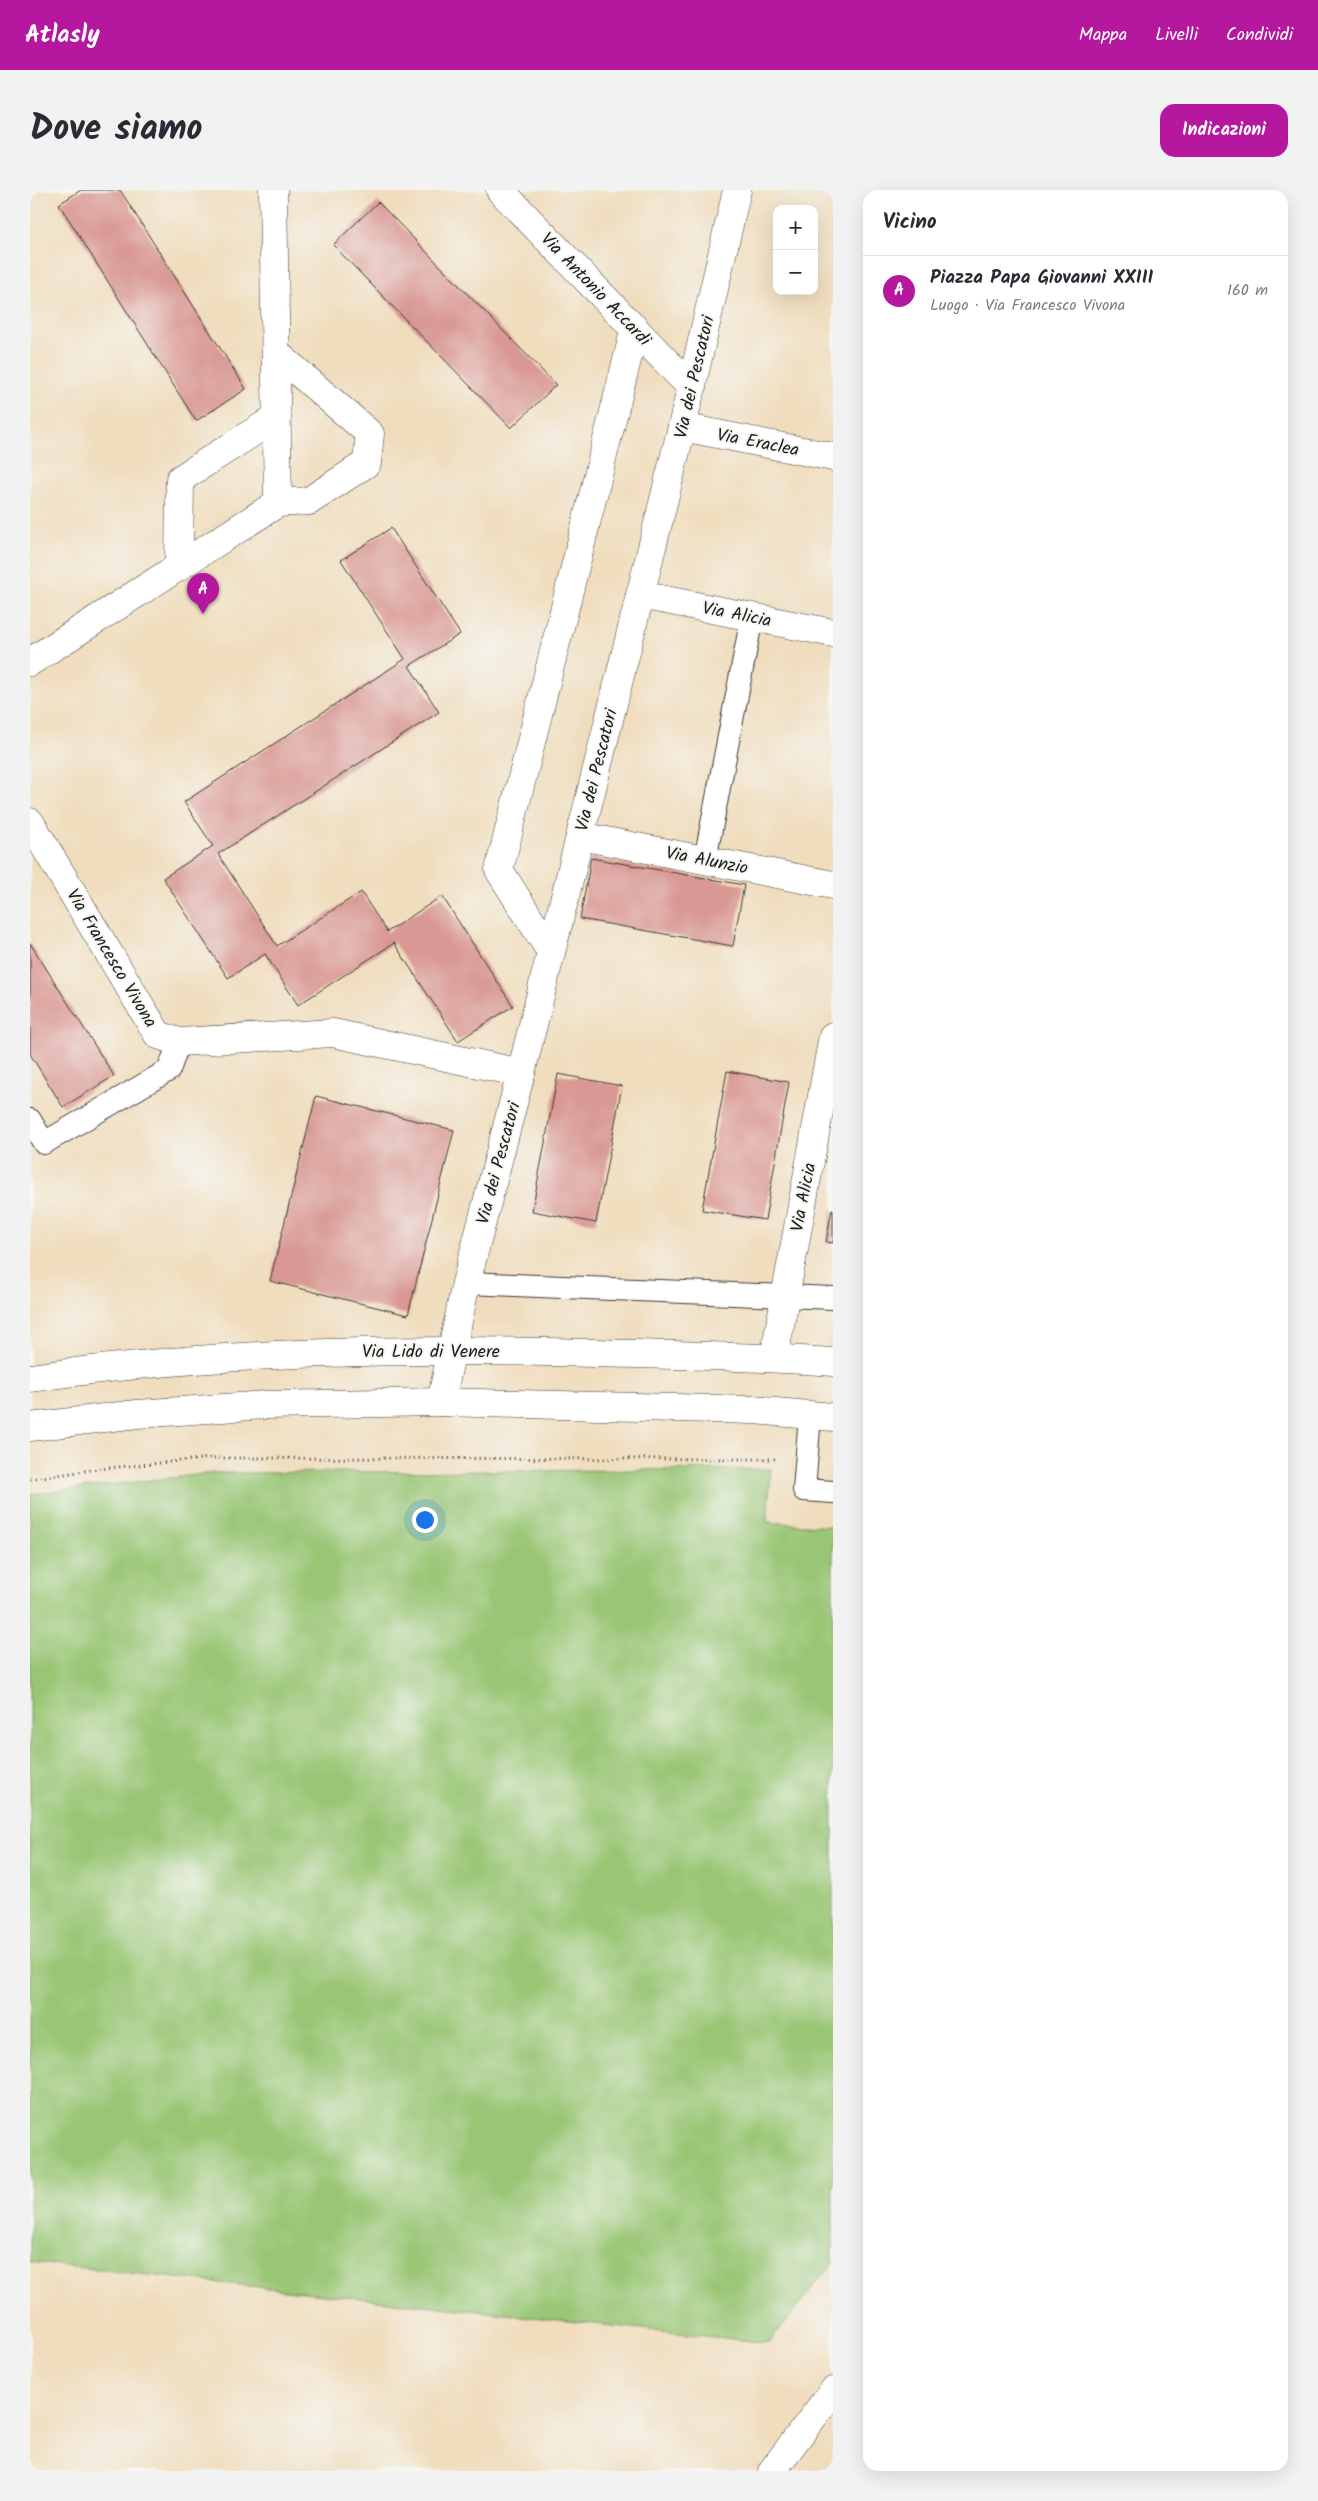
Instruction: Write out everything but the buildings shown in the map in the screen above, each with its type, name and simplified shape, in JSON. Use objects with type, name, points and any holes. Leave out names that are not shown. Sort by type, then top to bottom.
[{"type":"street","points":[[273,190],[278,504]]},
{"type":"street","name":"Via Antonio Accardi","points":[[500,190],[692,388]]},
{"type":"street","name":"Via dei Pescatori","points":[[441,1402],[466,1283],[521,1073],[692,388],[737,190]]},
{"type":"street","points":[[551,952],[500,870],[635,328]]},
{"type":"street","points":[[30,662],[278,504],[309,501],[367,463],[370,434],[276,353]]},
{"type":"street","points":[[179,567],[180,479],[277,417]]},
{"type":"street","name":"Via Eraclea","points":[[682,427],[833,457]]},
{"type":"street","name":"Via Alicia","points":[[640,595],[833,633]]},
{"type":"street","name":"Via Francesco Vivona","points":[[30,822],[158,1035],[179,1042],[332,1033],[521,1073]]},
{"type":"street","name":"Via Alunzio","points":[[580,836],[833,885]]},
{"type":"street","name":"Via Alicia","points":[[774,1358],[833,1036]]},
{"type":"street","name":"Via Lido di Venere","points":[[30,1378],[186,1360],[310,1353],[452,1349],[774,1358],[833,1362]]},
{"type":"street","points":[[30,1427],[137,1414],[265,1405],[441,1402],[753,1410],[822,1416]]},
{"type":"street","points":[[772,2471],[833,2391]]},
{"type":"lane","points":[[704,860],[752,617]]},
{"type":"lane","points":[[30,1120],[44,1143],[169,1070],[179,1042]]},
{"type":"lane","points":[[466,1283],[833,1298]]},
{"type":"lane","points":[[822,1416],[804,1490],[833,1492]]},
{"type":"path","points":[[30,1479],[98,1469],[211,1458],[782,1459]]},
{"type":"green space","points":[[771,1469],[767,1522],[833,1527],[833,2262],[769,2343],[30,2262],[30,1494],[213,1473]]},
{"type":"place","name":"Piazza Papa Giovanni XXIII","points":[[203,614]]}]
